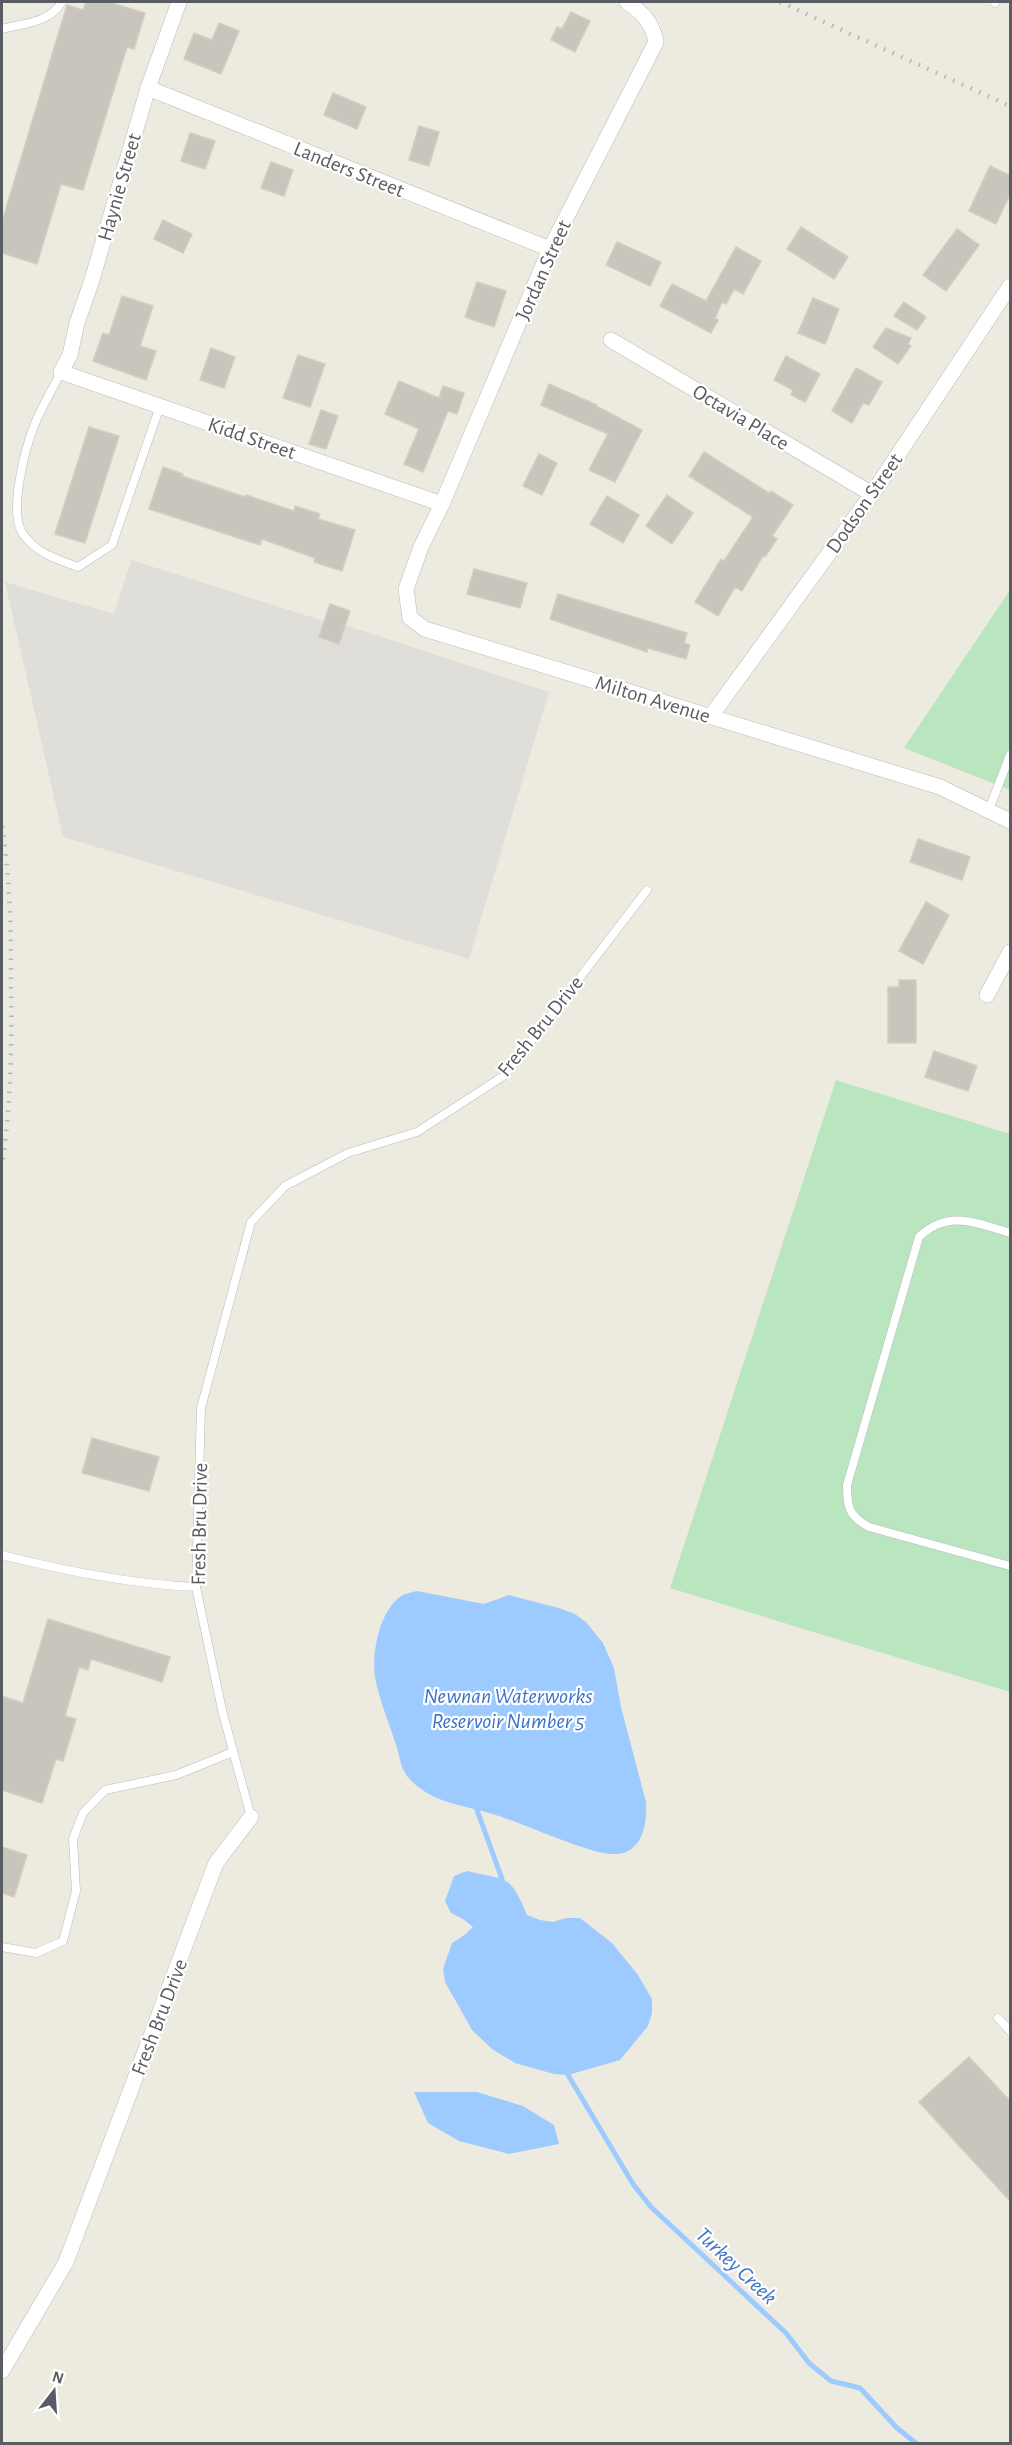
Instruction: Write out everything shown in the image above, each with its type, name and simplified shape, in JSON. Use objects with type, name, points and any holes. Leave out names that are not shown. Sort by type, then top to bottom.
[{"type":"street","name":"Haynie Street","points":[[61,372],[70,355],[77,323],[92,280],[148,88],[179,2]]},
{"type":"street","name":"Jordan Street","points":[[442,504],[549,249],[656,42],[652,25],[640,10],[627,2]]},
{"type":"street","name":"Landers Street","points":[[148,88],[549,249]]},
{"type":"street","name":"Dodson Street","points":[[711,716],[872,494],[1011,286]]},
{"type":"street","name":"Octavia Place","points":[[611,340],[872,494]]},
{"type":"street","name":"Kidd Street","points":[[61,372],[442,504]]},
{"type":"street","name":"Milton Avenue","points":[[442,504],[421,547],[406,589],[410,618],[425,629],[940,788],[1011,821]]},
{"type":"street","points":[[987,995],[1011,952]]},
{"type":"street","name":"Fresh Bru Drive","points":[[2,2371],[66,2262],[216,1863],[251,1817]]},
{"type":"lane","points":[[2,29],[38,22],[62,2]]},
{"type":"lane","points":[[61,372],[34,426],[16,512],[22,534],[48,557],[78,567],[112,545],[160,406]]},
{"type":"lane","points":[[989,810],[1011,755]]},
{"type":"lane","name":"Fresh Bru Drive","points":[[251,1817],[222,1710],[196,1587],[201,1408],[251,1222],[285,1186],[348,1153],[417,1132],[505,1075],[647,890]]},
{"type":"lane","points":[[1011,1233],[972,1221],[948,1220],[928,1228],[919,1237],[848,1485],[847,1501],[855,1520],[869,1527],[1011,1566]]},
{"type":"lane","points":[[2,1555],[64,1571],[171,1586],[196,1587]]},
{"type":"lane","points":[[2,1947],[36,1953],[63,1941],[76,1892],[73,1839],[82,1813],[105,1790],[176,1775],[233,1752]]},
{"type":"lane","points":[[998,2018],[1011,2031]]},
{"type":"shaded area","points":[[131,560],[324,621],[330,604],[350,611],[345,625],[549,692],[469,959],[63,837],[5,582],[114,614]]},
{"type":"green space","points":[[1010,590],[1010,790],[904,748]]},
{"type":"green space","points":[[836,1080],[1010,1134],[1010,1692],[670,1588]]},
{"type":"water","name":"Newnan Waterworks Reservoir Number 5","points":[[417,1591],[484,1604],[509,1595],[562,1609],[586,1622],[603,1643],[614,1668],[621,1707],[646,1802],[644,1829],[634,1847],[619,1854],[592,1850],[502,1817],[443,1800],[425,1792],[411,1780],[401,1764],[380,1696],[374,1672],[374,1660],[378,1634],[388,1611],[403,1595]]},
{"type":"water","points":[[467,1871],[506,1881],[516,1892],[527,1915],[553,1922],[566,1918],[580,1918],[612,1943],[638,1975],[652,1999],[652,2013],[648,2026],[620,2060],[568,2075],[554,2074],[515,2063],[492,2049],[472,2030],[445,1982],[443,1969],[452,1943],[473,1927],[451,1913],[445,1901],[454,1876]]},
{"type":"water","points":[[414,2092],[477,2092],[523,2106],[554,2125],[559,2144],[509,2154],[459,2141],[428,2123]]},
{"type":"building","points":[[86,2],[108,2],[145,13],[134,49],[127,47],[83,190],[61,184],[37,264],[2,253],[2,222],[67,5],[83,10]]},
{"type":"building","points":[[571,12],[590,21],[575,52],[551,40],[557,27],[562,29]]},
{"type":"building","points":[[219,23],[239,31],[221,74],[184,59],[194,33],[212,40]]},
{"type":"building","points":[[333,93],[366,107],[357,129],[324,115]]},
{"type":"building","points":[[419,126],[439,132],[429,166],[409,160]]},
{"type":"building","points":[[190,133],[215,141],[205,169],[181,161]]},
{"type":"building","points":[[271,162],[293,170],[284,196],[261,188]]},
{"type":"building","points":[[990,166],[1011,176],[1011,192],[996,224],[969,211]]},
{"type":"building","points":[[163,220],[192,234],[183,253],[154,239]]},
{"type":"building","points":[[801,227],[848,257],[834,279],[787,249]]},
{"type":"building","points":[[957,229],[979,245],[946,291],[923,275]]},
{"type":"building","points":[[617,242],[661,262],[650,286],[606,265]]},
{"type":"building","points":[[736,247],[761,261],[743,294],[734,289],[726,304],[722,302],[715,318],[718,320],[711,333],[660,306],[672,284],[706,301]]},
{"type":"building","points":[[477,282],[506,291],[494,327],[465,317]]},
{"type":"building","points":[[122,296],[153,306],[140,346],[156,351],[146,380],[93,361],[103,333],[109,335]]},
{"type":"building","points":[[813,298],[839,309],[825,344],[798,333]]},
{"type":"building","points":[[904,302],[926,317],[917,330],[894,316]]},
{"type":"building","points":[[886,328],[911,338],[908,344],[911,346],[898,364],[873,347]]},
{"type":"building","points":[[211,348],[235,357],[224,388],[200,380]]},
{"type":"building","points":[[298,355],[325,364],[310,407],[283,398]]},
{"type":"building","points":[[786,356],[820,374],[805,402],[791,395],[793,390],[774,380]]},
{"type":"building","points":[[856,368],[882,382],[869,405],[863,403],[852,423],[832,411]]},
{"type":"building","points":[[399,381],[439,398],[443,386],[464,393],[457,414],[448,411],[423,472],[404,464],[419,429],[385,414]]},
{"type":"building","points":[[549,384],[597,405],[642,430],[615,482],[589,470],[608,434],[541,405]]},
{"type":"building","points":[[321,410],[338,416],[326,449],[309,444]]},
{"type":"building","points":[[89,427],[119,436],[85,543],[55,534]]},
{"type":"building","points":[[704,452],[769,493],[771,491],[793,505],[772,536],[777,539],[765,557],[763,556],[742,591],[735,587],[718,616],[695,602],[721,559],[724,561],[753,517],[689,476]]},
{"type":"building","points":[[539,454],[557,463],[542,495],[523,486]]},
{"type":"building","points":[[163,467],[183,474],[182,476],[245,497],[246,495],[294,511],[295,506],[320,514],[318,519],[355,530],[342,571],[314,562],[315,558],[262,539],[260,545],[149,509]]},
{"type":"building","points":[[667,495],[693,513],[672,544],[646,526]]},
{"type":"building","points":[[607,496],[639,515],[623,543],[590,524]]},
{"type":"building","points":[[474,569],[527,583],[520,608],[467,594]]},
{"type":"building","points":[[558,594],[687,633],[684,643],[690,645],[686,659],[648,648],[647,652],[550,619]]},
{"type":"building","points":[[330,604],[350,611],[339,644],[319,637]]},
{"type":"building","points":[[918,839],[970,857],[962,880],[910,862]]},
{"type":"building","points":[[926,902],[949,915],[923,964],[899,951]]},
{"type":"building","points":[[899,980],[916,980],[916,1043],[888,1043],[888,987],[899,987]]},
{"type":"building","points":[[934,1051],[977,1066],[968,1091],[925,1077]]},
{"type":"building","points":[[92,1438],[159,1457],[149,1491],[82,1473]]},
{"type":"building","points":[[48,1619],[170,1657],[162,1682],[91,1659],[88,1670],[79,1667],[65,1716],[76,1719],[63,1761],[56,1759],[42,1803],[2,1790],[2,1696],[23,1703]]},
{"type":"building","points":[[2,1847],[27,1855],[14,1897],[2,1893]]},
{"type":"building","points":[[969,2057],[1011,2102],[1011,2202],[919,2102]]},
{"type":"waterway","name":"Turkey Creek","points":[[477,1810],[502,1879]]},
{"type":"waterway","name":"Turkey Creek","points":[[568,2075],[633,2184],[651,2207],[786,2333],[809,2363],[831,2381],[860,2388],[897,2428],[917,2444]]},
{"type":"railway","points":[[780,2],[1010,106]]},
{"type":"railway","points":[[2,826],[7,865],[11,943],[9,1097],[2,1166]]}]
